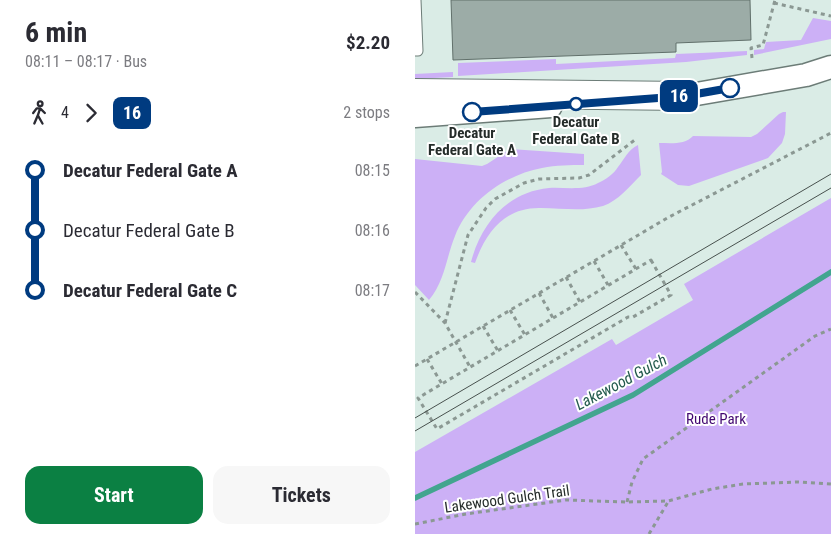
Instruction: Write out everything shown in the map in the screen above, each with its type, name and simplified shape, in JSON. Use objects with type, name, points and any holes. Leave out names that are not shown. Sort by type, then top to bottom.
[{"type":"main road","points":[[415,93],[685,96]]},
{"type":"street","points":[[415,116],[685,96],[831,68]]},
{"type":"lane","points":[[415,51],[418,51],[416,0]]},
{"type":"path","points":[[752,58],[751,48],[763,45],[775,2],[831,16]]},
{"type":"path","points":[[415,366],[669,216],[831,133]]},
{"type":"path","points":[[445,323],[468,235],[490,203],[509,189],[524,182],[539,179],[579,178],[589,175],[636,139]]},
{"type":"path","points":[[621,244],[636,269]]},
{"type":"path","points":[[651,260],[671,295],[633,317],[628,317],[437,429],[418,398],[608,286],[651,260]]},
{"type":"path","points":[[594,261],[608,286]]},
{"type":"path","points":[[566,277],[581,302]]},
{"type":"path","points":[[415,292],[445,323],[470,367]]},
{"type":"path","points":[[539,293],[553,318]]},
{"type":"path","points":[[510,310],[525,335]]},
{"type":"path","points":[[483,326],[498,351]]},
{"type":"path","points":[[627,502],[631,482],[643,459],[815,336],[831,329]]},
{"type":"path","points":[[427,359],[442,384]]},
{"type":"path","name":"Lakewood Gulch Trail","points":[[415,524],[466,514],[566,500],[669,501],[712,489],[743,484],[798,482],[831,484]]},
{"type":"path","points":[[649,534],[669,501]]},
{"type":"green space","points":[[813,18],[831,21],[831,39],[754,55],[754,50],[764,49],[766,42],[801,40]]},
{"type":"green space","points":[[747,51],[747,55],[686,62],[458,76],[458,63],[556,59],[556,64],[675,58],[676,54]]},
{"type":"green space","points":[[453,72],[453,77],[415,79],[415,74]]},
{"type":"green space","points":[[783,112],[786,112],[785,134],[782,143],[768,158],[689,186],[678,185],[661,174],[659,143],[682,142],[693,136],[751,137]]},
{"type":"green space","points":[[638,145],[641,175],[614,201],[603,206],[587,209],[541,208],[517,212],[507,217],[491,232],[475,263],[471,262],[481,235],[498,212],[509,203],[534,191],[549,188],[580,188],[598,183],[612,174],[629,152]]},
{"type":"green space","points":[[510,149],[584,154],[584,165],[553,166],[528,171],[490,191],[469,211],[461,223],[439,285],[429,300],[415,285],[415,159],[482,166]]},
{"type":"green space","name":"Rude Park","points":[[831,198],[831,534],[415,534],[415,452],[612,339],[616,345],[693,300],[684,284]]},
{"type":"building","points":[[451,0],[750,0],[751,40],[676,43],[676,52],[453,60]]},
{"type":"waterway","name":"Lakewood Gulch","points":[[415,498],[633,395],[831,272]]},
{"type":"tram line","points":[[415,418],[831,174]]},
{"type":"tram line","points":[[415,431],[831,188]]},
{"type":"bus line","name":"16","points":[[472,112],[685,96],[730,88]]},
{"type":"place","name":"Decatur Federal Gate B","points":[[576,104]]},
{"type":"place","name":"Decatur Federal Gate A","points":[[472,112]]}]
